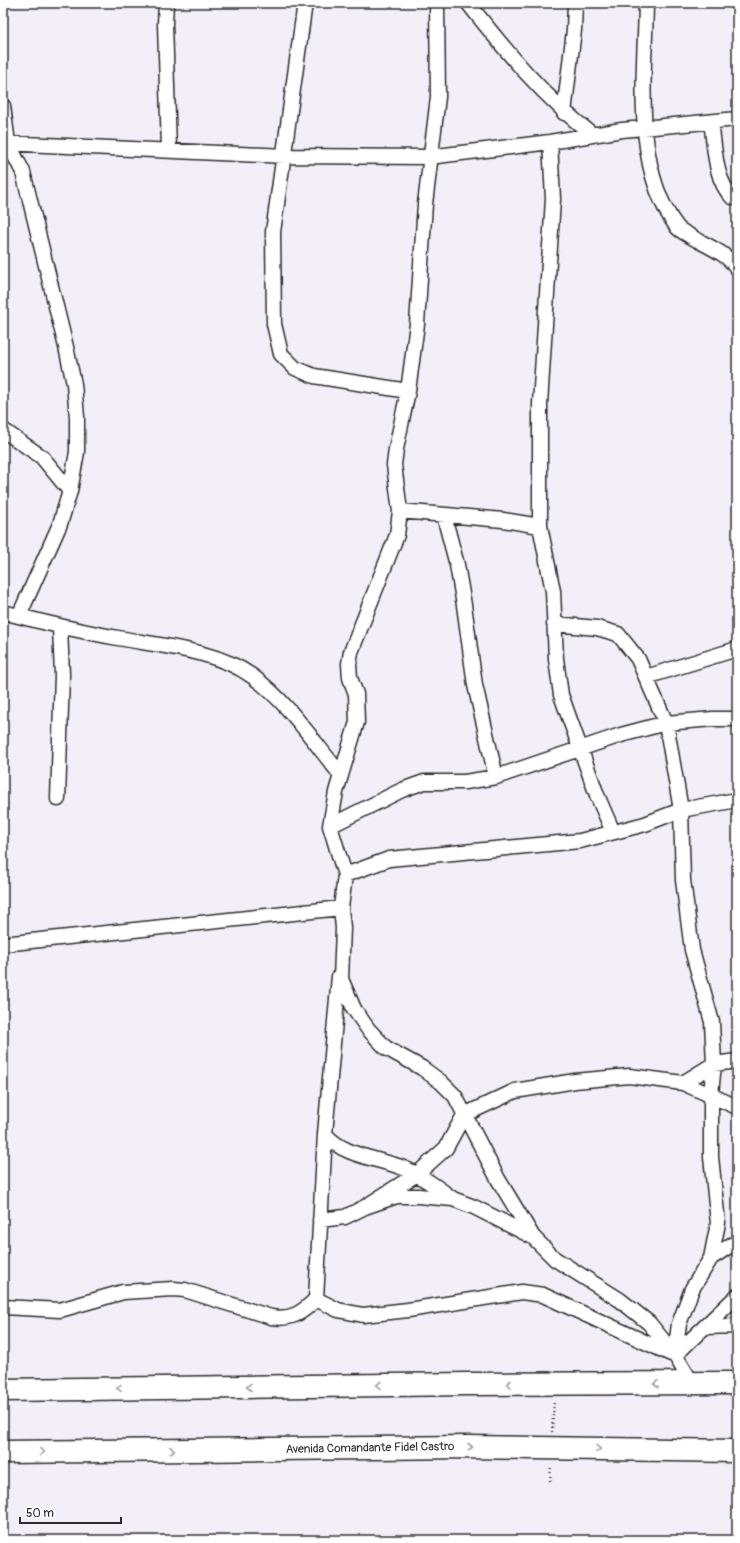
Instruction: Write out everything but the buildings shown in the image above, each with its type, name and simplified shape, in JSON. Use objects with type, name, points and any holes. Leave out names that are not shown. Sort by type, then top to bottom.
[{"type":"highway","points":[[3,1390],[469,1384],[737,1383]]},
{"type":"highway","name":"Avenida Comandante Fidel Castro","points":[[3,1452],[470,1447],[737,1451]]},
{"type":"street","points":[[166,3],[165,24],[169,149]]},
{"type":"street","points":[[305,3],[285,156],[273,232],[274,324],[281,354],[295,368],[314,376],[408,391]]},
{"type":"street","points":[[437,3],[438,97],[429,157],[421,245],[417,324],[408,391],[394,465],[400,511],[397,535],[356,640],[349,664],[350,678],[356,694],[357,722],[341,775],[330,826],[345,875],[341,908],[343,928],[341,979],[354,1009],[368,1029],[386,1048],[422,1068],[441,1082],[455,1096],[498,1179],[533,1237],[555,1259],[626,1305],[649,1324],[675,1355],[692,1384]]},
{"type":"street","points":[[468,3],[564,113],[592,134]]},
{"type":"street","points":[[564,113],[574,30],[574,3]]},
{"type":"street","points":[[646,3],[644,128],[650,165],[660,198],[678,229],[729,258],[737,268]]},
{"type":"street","points":[[3,106],[5,143],[23,172],[74,384],[77,417],[77,452],[70,491],[60,524],[19,616]]},
{"type":"street","points":[[5,143],[169,149],[285,156],[429,157],[550,142],[592,134],[737,119]]},
{"type":"street","points":[[711,122],[721,180],[726,190],[732,196],[737,197]]},
{"type":"street","points":[[550,142],[553,200],[540,404],[540,526],[553,591],[556,659],[561,695],[597,795],[613,832]]},
{"type":"street","points":[[3,430],[42,457],[70,491]]},
{"type":"street","points":[[400,511],[504,520],[540,526]]},
{"type":"street","points":[[444,516],[457,565],[475,685],[496,777]]},
{"type":"street","points":[[3,612],[60,627],[196,653],[236,666],[251,675],[280,700],[341,775]]},
{"type":"street","points":[[554,624],[596,628],[618,634],[638,659],[666,723],[681,810],[683,880],[692,950],[712,1022],[714,1064],[711,1094],[711,1157],[718,1223],[711,1258],[692,1289],[679,1324],[675,1355]]},
{"type":"street","points":[[58,799],[62,675],[60,627]]},
{"type":"street","points":[[646,677],[737,650]]},
{"type":"street","points":[[330,826],[402,790],[424,782],[464,782],[496,777],[621,735],[666,723],[712,719],[737,719]]},
{"type":"street","points":[[345,875],[389,859],[580,841],[645,824],[681,810],[737,800]]},
{"type":"street","points":[[3,944],[341,908]]},
{"type":"street","points":[[3,1307],[60,1310],[123,1292],[173,1289],[185,1290],[254,1313],[283,1319],[303,1311],[316,1299],[325,1134],[343,928]]},
{"type":"street","points":[[683,1083],[714,1064],[737,1062]]},
{"type":"street","points":[[320,1220],[345,1217],[365,1207],[417,1174],[446,1148],[464,1115],[515,1092],[575,1081],[629,1076],[683,1083],[711,1094],[737,1107]]},
{"type":"street","points":[[325,1134],[333,1144],[344,1150],[390,1163],[417,1174],[453,1199],[533,1237]]},
{"type":"street","points":[[365,1207],[397,1196],[407,1195],[453,1199]]},
{"type":"street","points":[[711,1258],[731,1245],[737,1244]]},
{"type":"street","points":[[316,1299],[338,1310],[363,1315],[408,1310],[522,1292],[543,1295],[675,1355]]},
{"type":"street","points":[[675,1355],[737,1296]]},
{"type":"street","points":[[705,1327],[737,1326]]},
{"type":"path","points":[[552,1433],[554,1394]]},
{"type":"path","points":[[550,1480],[551,1457]]}]
